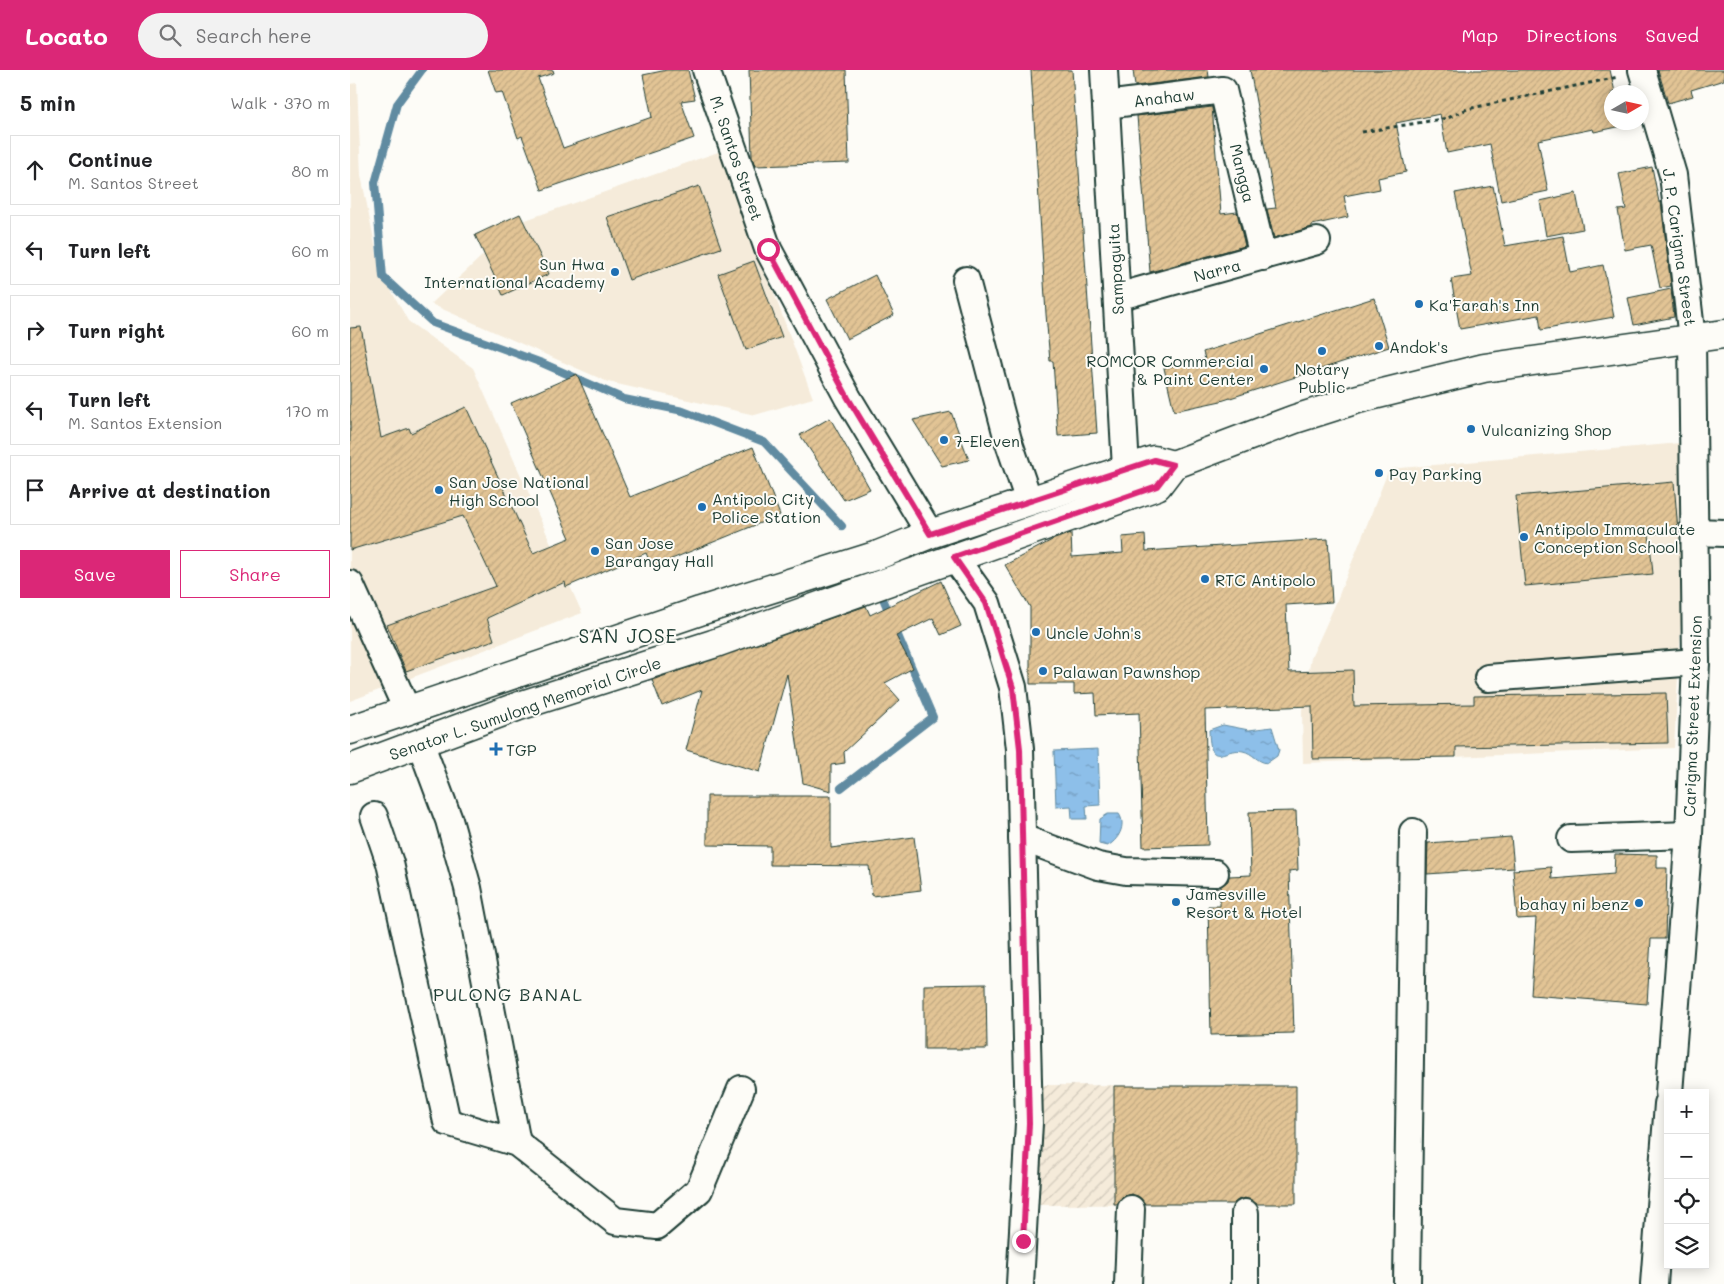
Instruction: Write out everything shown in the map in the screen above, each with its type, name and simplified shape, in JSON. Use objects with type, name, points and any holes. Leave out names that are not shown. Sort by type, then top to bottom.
[{"type":"main road","points":[[350,730],[700,611],[878,555],[930,534],[1126,469],[1154,460],[1173,465],[1304,416],[1358,399],[1484,368],[1724,334]]},
{"type":"main road","name":"Senator L. Sumulong Memorial Circle","points":[[350,769],[421,745],[519,706],[713,644],[1157,486],[1173,465]]},
{"type":"street","name":"M. Santos Street","points":[[706,70],[768,249],[848,398],[930,534]]},
{"type":"street","name":"Sampaguita","points":[[1104,70],[1126,469]]},
{"type":"street","name":"J. P. Carigma Street","points":[[1642,71],[1673,175],[1692,339]]},
{"type":"street","name":"Anahaw","points":[[1106,104],[1222,90]]},
{"type":"street","name":"Mangga","points":[[1222,90],[1264,257]]},
{"type":"street","name":"Narra","points":[[1117,297],[1317,242]]},
{"type":"street","points":[[966,280],[1008,440],[1029,501]]},
{"type":"street","name":"Carigma Street Extension","points":[[1669,1089],[1689,835],[1696,662],[1692,339]]},
{"type":"street","points":[[1695,532],[1724,533]]},
{"type":"street","points":[[954,557],[986,603],[1013,688],[1020,749],[1029,1123],[1020,1284]]},
{"type":"street","points":[[350,584],[407,710]]},
{"type":"street","points":[[1488,678],[1696,662]]},
{"type":"street","points":[[421,745],[449,820],[468,888],[517,1143]]},
{"type":"street","points":[[374,816],[390,862],[447,1122],[517,1143],[616,1221],[656,1226],[699,1190],[741,1089]]},
{"type":"street","points":[[1407,1284],[1413,832]]},
{"type":"street","points":[[1571,839],[1689,835]]},
{"type":"street","points":[[1022,838],[1098,866],[1126,871],[1215,873]]},
{"type":"street","points":[[1654,1284],[1666,1134]]},
{"type":"street","points":[[1128,1284],[1131,1209]]},
{"type":"street","points":[[1245,1214],[1245,1284]]},
{"type":"path","points":[[1362,132],[1448,118],[1467,109],[1642,71]]},
{"type":"shaded area","name":"San Jose National High School","points":[[357,83],[361,175],[380,270],[408,321],[473,368],[582,613],[350,701],[350,84]]},
{"type":"shaded area","name":"Sun Hwa International Academy","points":[[721,151],[813,398],[755,415],[608,382],[431,304],[517,223]]},
{"type":"shaded area","name":"Antipolo Immaculate Conception School","points":[[1691,442],[1674,748],[1303,763],[1302,710],[1311,658],[1335,605],[1389,469]]},
{"type":"shaded area","points":[[1037,1085],[1296,1086],[1296,1204],[1035,1205]]},
{"type":"water","points":[[1223,725],[1249,730],[1272,727],[1279,750],[1277,756],[1267,763],[1243,751],[1215,754],[1210,743],[1209,730]]},
{"type":"water","points":[[1098,749],[1100,805],[1086,806],[1087,819],[1072,819],[1071,806],[1056,807],[1054,751]]},
{"type":"water","points":[[1108,814],[1119,814],[1122,828],[1118,837],[1107,846],[1099,844],[1100,819]]},
{"type":"building","points":[[488,70],[553,70],[554,73],[538,78],[563,148],[652,117],[643,75],[667,70],[688,70],[695,99],[681,101],[694,138],[542,190],[522,136],[518,138],[502,92],[496,93]]},
{"type":"building","points":[[749,70],[846,70],[849,163],[755,166],[752,157]]},
{"type":"building","points":[[1031,70],[1072,70],[1097,433],[1058,436],[1053,361],[1050,361],[1046,314]]},
{"type":"building","points":[[1133,70],[1208,70],[1209,77],[1135,86]]},
{"type":"building","points":[[1250,70],[1610,70],[1613,85],[1604,85],[1604,130],[1594,132],[1593,129],[1538,140],[1548,191],[1501,201],[1490,144],[1447,153],[1440,114],[1396,123],[1406,172],[1378,178],[1380,189],[1344,196],[1348,217],[1312,225],[1312,227],[1274,238],[1267,209],[1276,208]]},
{"type":"building","points":[[1658,70],[1724,70],[1724,80],[1691,90],[1693,96],[1668,103]]},
{"type":"building","points":[[1212,107],[1221,214],[1237,212],[1245,246],[1150,272],[1137,116]]},
{"type":"building","points":[[1652,167],[1659,202],[1661,202],[1671,286],[1660,288],[1651,245],[1625,250],[1618,210],[1626,209],[1619,174]]},
{"type":"building","points":[[699,186],[721,248],[629,280],[607,217]]},
{"type":"building","points":[[1493,186],[1505,246],[1563,236],[1570,272],[1603,265],[1614,317],[1541,330],[1539,315],[1460,329],[1451,279],[1472,276],[1455,193]]},
{"type":"building","points":[[1576,193],[1583,229],[1546,236],[1540,201]]},
{"type":"building","points":[[520,214],[549,274],[503,295],[475,235]]},
{"type":"building","points":[[754,261],[782,337],[746,350],[718,274]]},
{"type":"building","points":[[875,275],[894,315],[847,339],[827,299]]},
{"type":"building","points":[[1671,289],[1674,317],[1634,325],[1628,298]]},
{"type":"building","points":[[1374,298],[1389,347],[1221,401],[1174,411],[1164,368],[1205,359],[1203,352]]},
{"type":"building","points":[[361,327],[381,438],[409,428],[411,433],[466,407],[533,553],[570,538],[511,403],[577,374],[630,497],[753,447],[780,515],[652,567],[646,553],[566,587],[565,582],[487,618],[494,640],[406,671],[387,625],[496,586],[463,516],[350,550],[350,328]]},
{"type":"building","name":"7-Eleven","points":[[951,412],[969,460],[942,466],[913,420]]},
{"type":"building","points":[[830,418],[870,489],[844,500],[800,435]]},
{"type":"building","points":[[1674,482],[1678,531],[1649,534],[1653,574],[1525,586],[1516,496]]},
{"type":"building","points":[[1071,533],[1072,557],[1123,553],[1122,537],[1145,535],[1146,551],[1328,539],[1332,602],[1286,605],[1289,672],[1353,670],[1354,706],[1474,704],[1474,696],[1666,693],[1668,743],[1456,747],[1456,757],[1313,759],[1312,706],[1205,710],[1208,845],[1143,847],[1139,713],[1096,715],[1095,693],[1074,694],[1074,684],[1030,684],[1030,607],[1005,565],[1052,540]]},
{"type":"building","points":[[941,581],[961,626],[941,635],[933,618],[896,636],[913,668],[885,683],[900,700],[844,752],[845,763],[831,765],[831,791],[803,783],[787,674],[760,772],[686,750],[702,690],[662,706],[652,680],[866,606],[870,615]]},
{"type":"building","points":[[707,796],[831,796],[831,848],[914,837],[921,890],[872,896],[869,866],[770,865],[770,846],[707,845]]},
{"type":"building","points":[[1296,811],[1298,870],[1289,871],[1294,1033],[1211,1035],[1208,906],[1220,906],[1220,887],[1228,881],[1229,876],[1251,875],[1249,812]]},
{"type":"building","points":[[1511,837],[1514,868],[1427,874],[1428,843]]},
{"type":"building","points":[[1615,854],[1657,855],[1657,868],[1667,868],[1665,939],[1651,939],[1647,1004],[1531,995],[1536,918],[1517,919],[1513,870],[1551,867],[1552,879],[1614,874]]},
{"type":"building","points":[[986,984],[987,1049],[924,1049],[924,985]]},
{"type":"building","points":[[1114,1086],[1296,1086],[1296,1204],[1257,1204],[1245,1198],[1233,1204],[1145,1204],[1139,1197],[1131,1194],[1124,1196],[1117,1204],[1114,1204]]},
{"type":"waterway","points":[[422,70],[397,104],[375,183],[383,277],[433,323],[542,363],[624,399],[683,411],[764,442],[842,526]]},
{"type":"waterway","points":[[884,601],[890,615]]},
{"type":"waterway","points":[[841,788],[933,717],[894,626]]},
{"type":"place","name":"Sun Hwa International Academy","points":[[615,272]]},
{"type":"place","name":"Ka'Farah's Inn","points":[[1419,304]]},
{"type":"place","name":"Andok's","points":[[1379,346]]},
{"type":"place","name":"Notary Public","points":[[1322,351]]},
{"type":"place","name":"ROMCOR Commercial & Paint Center","points":[[1264,369]]},
{"type":"place","name":"Vulcanizing Shop","points":[[1471,429]]},
{"type":"place","name":"7-Eleven","points":[[944,440]]},
{"type":"place","name":"Pay Parking","points":[[1379,473]]},
{"type":"place","name":"San Jose National High School","points":[[439,490]]},
{"type":"place","name":"Antipolo City Police Station","points":[[702,507]]},
{"type":"place","name":"Antipolo Immaculate Conception School","points":[[1524,537]]},
{"type":"place","name":"San Jose Barangay Hall","points":[[595,551]]},
{"type":"place","name":"RTC Antipolo","points":[[1205,579]]},
{"type":"place","name":"Uncle John's","points":[[1036,632]]},
{"type":"place","name":"Palawan Pawnshop","points":[[1043,671]]},
{"type":"place","name":"TGP","points":[[496,749]]},
{"type":"place","name":"Jamesville Resort & Hotel","points":[[1176,902]]},
{"type":"place","name":"bahay ni benz","points":[[1639,903]]},
{"type":"district","name":"SAN JOSE","points":[[628,635]]},
{"type":"district","name":"PULONG BANAL","points":[[508,994]]},
{"type":"route","points":[[768,249],[848,398],[930,534],[1154,460],[1173,465],[1157,486],[954,557],[986,603],[1013,688],[1020,749],[1029,1123],[1023,1241]]}]
